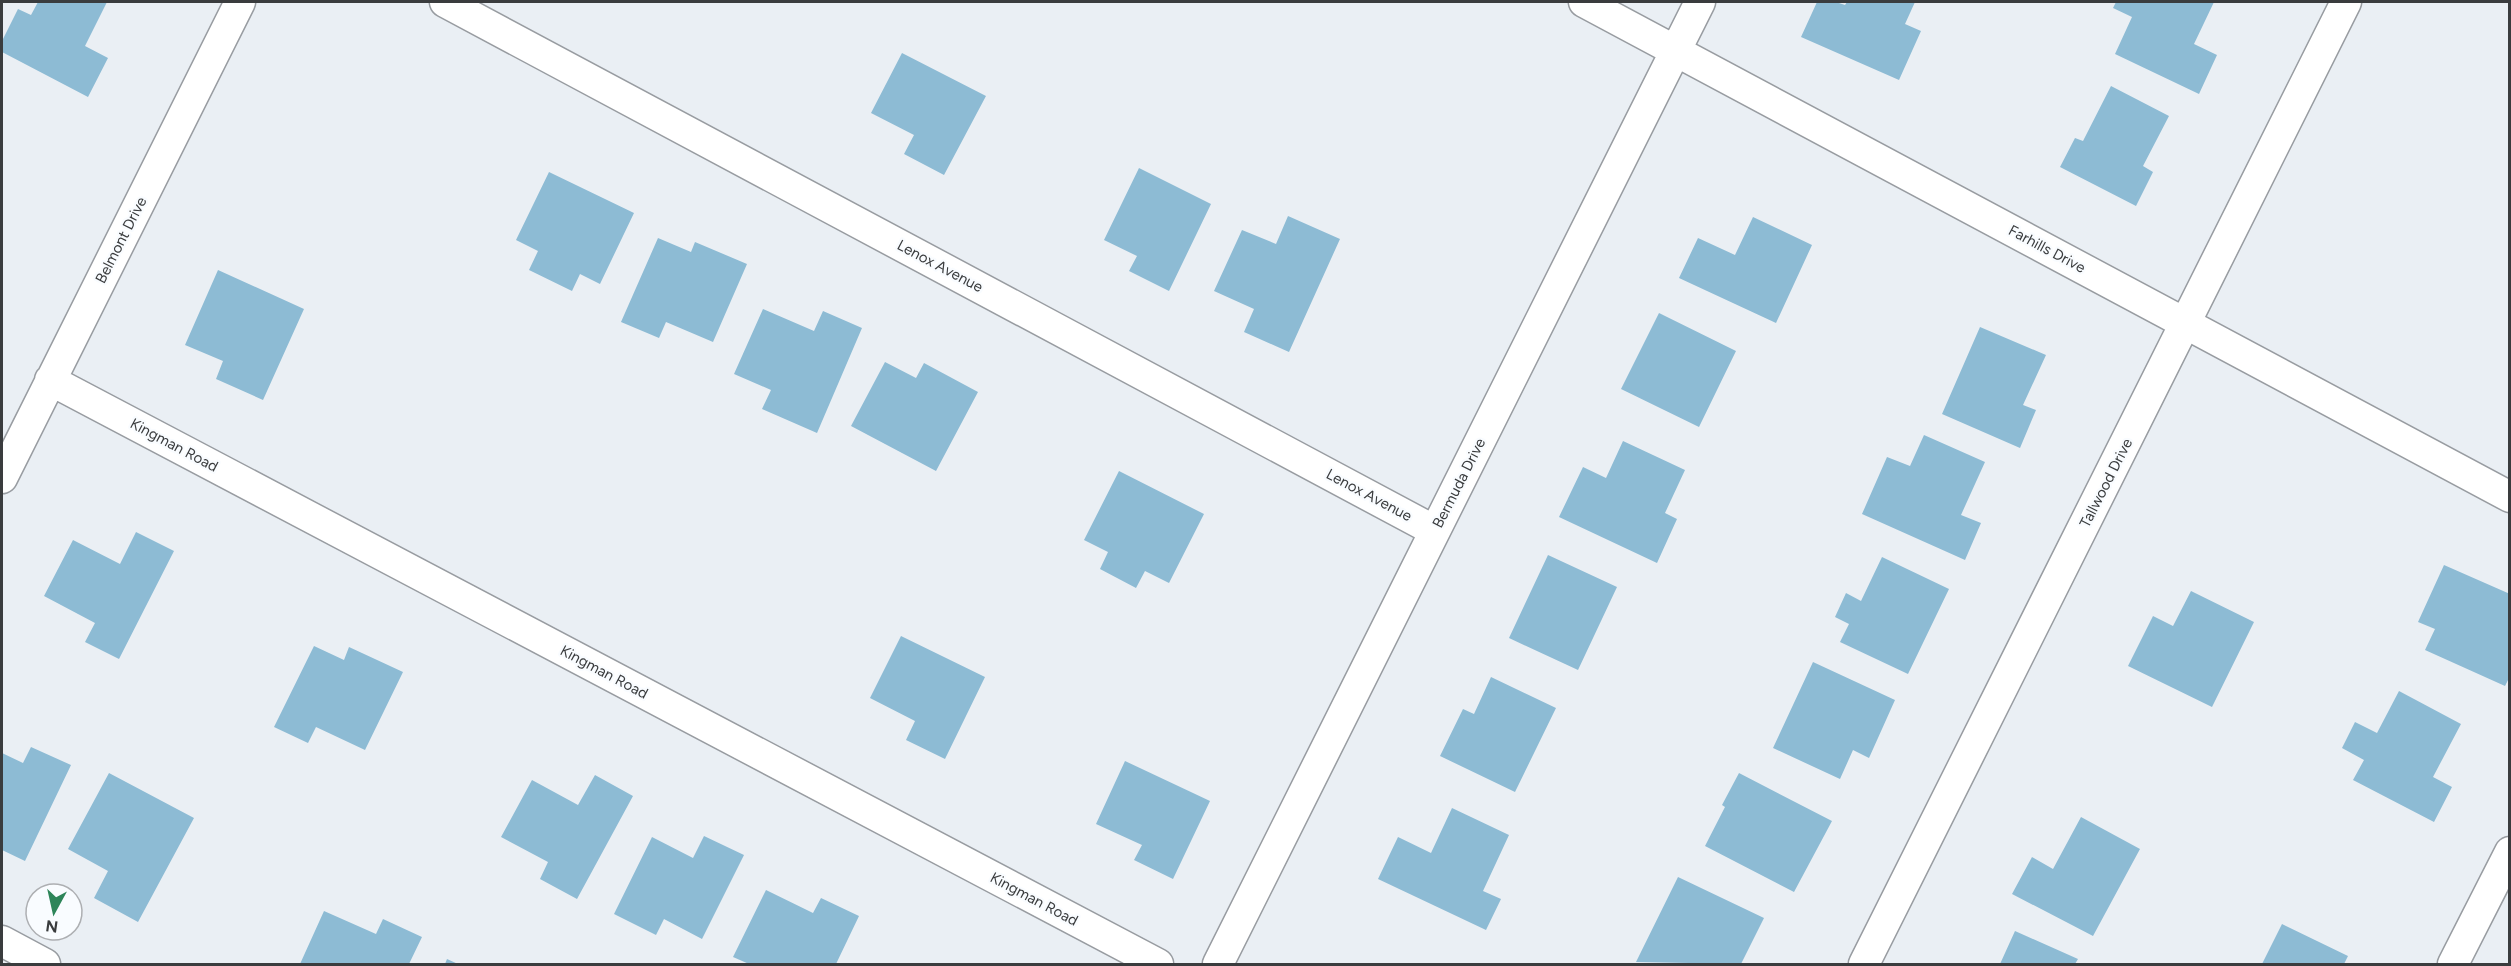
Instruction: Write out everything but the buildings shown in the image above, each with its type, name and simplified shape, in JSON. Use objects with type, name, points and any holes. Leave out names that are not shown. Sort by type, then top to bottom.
[{"type":"street","name":"Belmont Drive","points":[[2,478],[240,2]]},
{"type":"street","name":"Lenox Avenue","points":[[446,2],[1435,531]]},
{"type":"street","name":"Farhills Drive","points":[[1584,2],[1676,49],[2510,497]]},
{"type":"street","name":"Bermuda Drive","points":[[1218,964],[1700,2]]},
{"type":"street","name":"Tallwood Drive","points":[[1864,964],[2346,2]]},
{"type":"street","name":"Kingman Road","points":[[50,380],[1158,964]]},
{"type":"street","points":[[2453,964],[2510,852]]},
{"type":"street","points":[[2,941],[45,964]]}]
